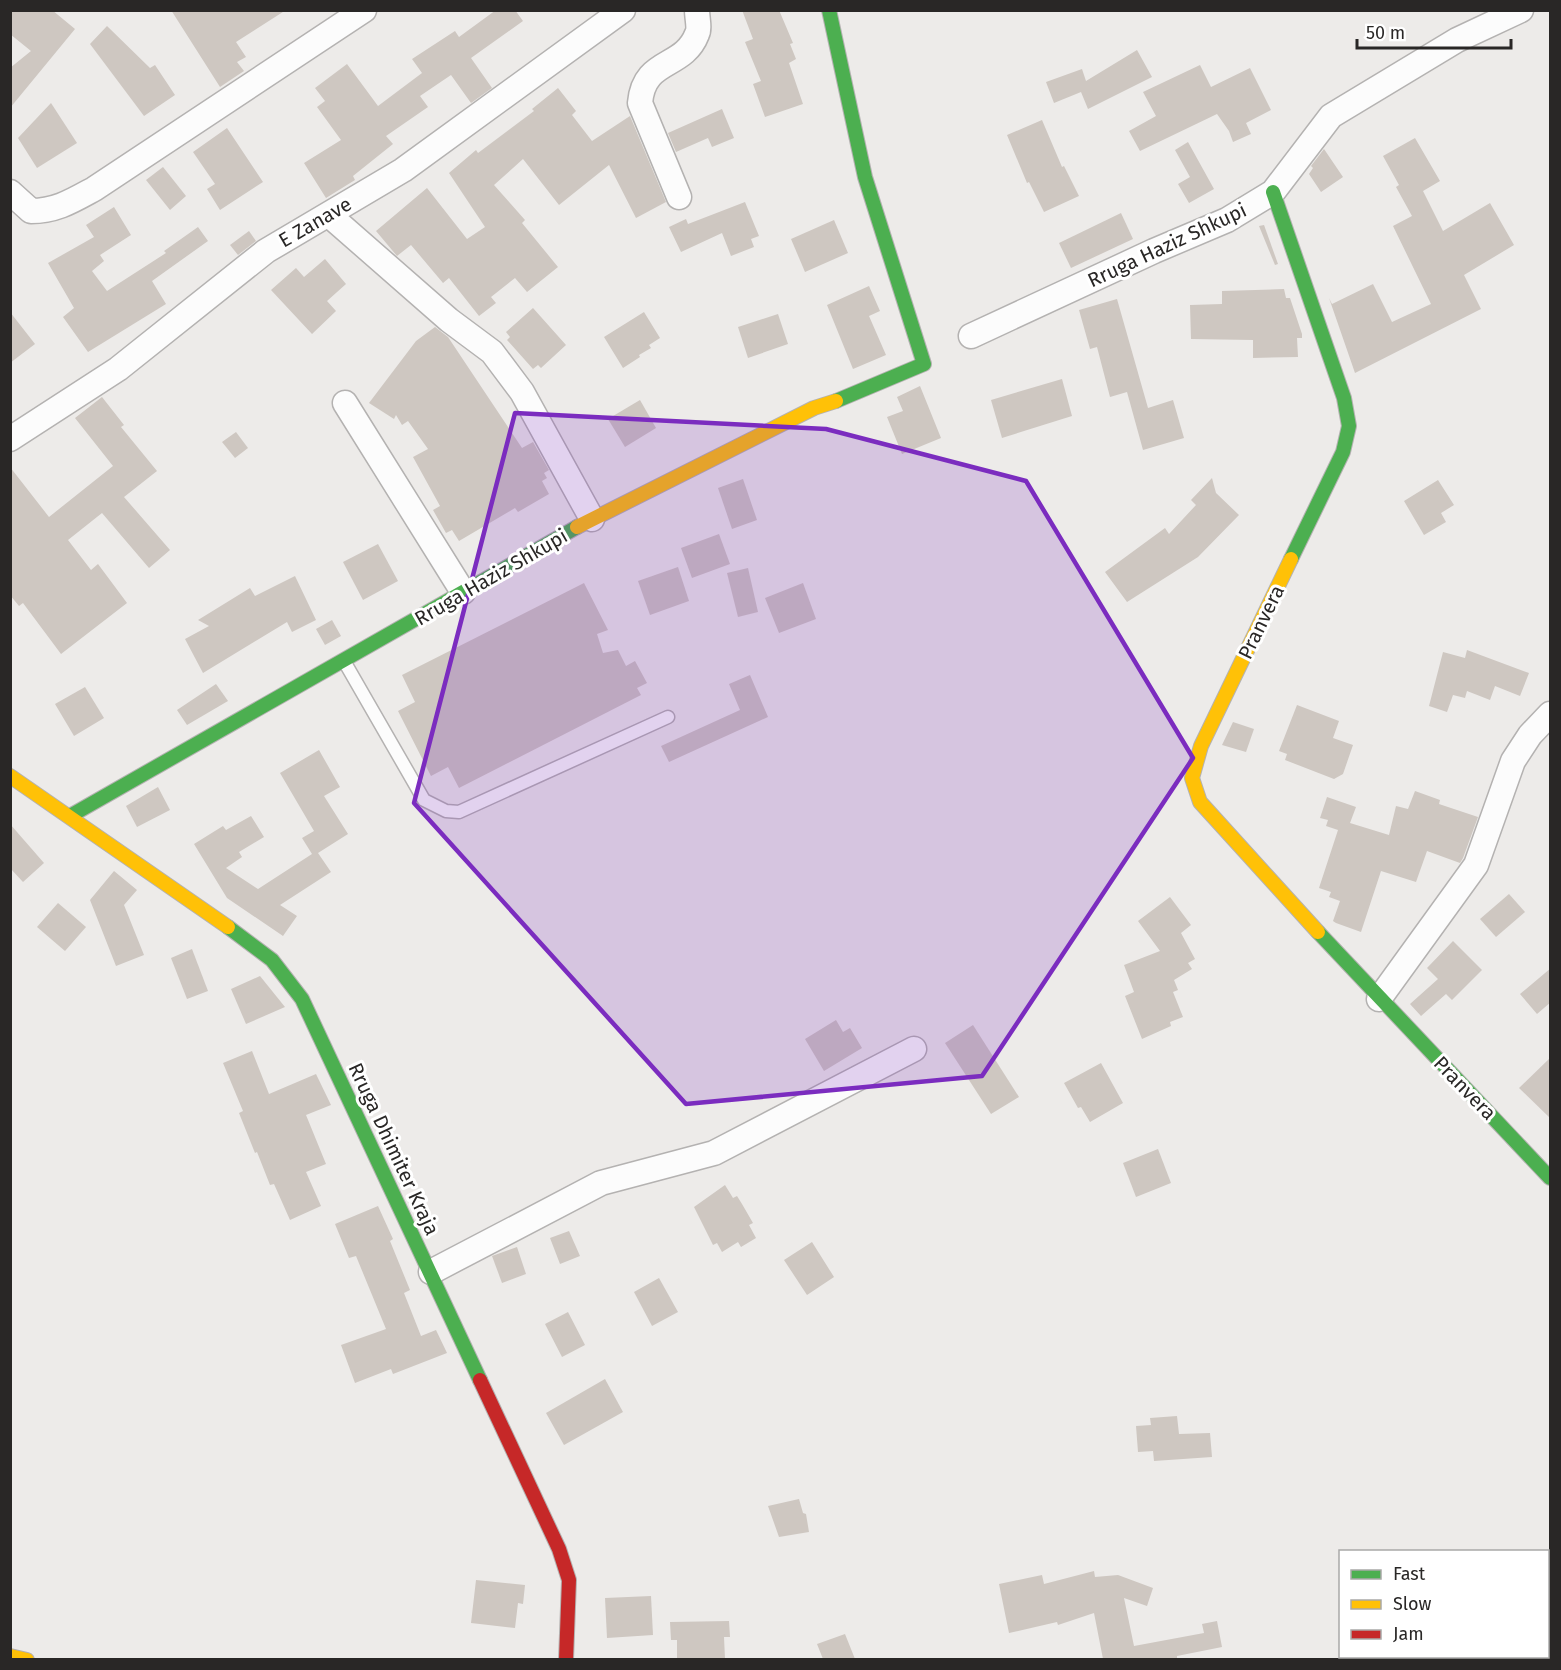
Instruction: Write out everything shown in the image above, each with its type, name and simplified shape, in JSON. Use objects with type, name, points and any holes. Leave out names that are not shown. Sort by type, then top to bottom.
[{"type":"main road","name":"Rruga Haziz Shkupi","points":[[70,816],[592,519],[814,408],[854,396],[924,364],[865,177],[829,10]]},
{"type":"main road","name":"Pranvera","points":[[1273,192],[1344,398],[1349,426],[1343,452],[1201,746],[1192,778],[1200,802],[1378,999],[1551,1178]]},
{"type":"main road","name":"Rruga Dhimiter Kraja","points":[[10,776],[203,908],[272,960],[302,999],[559,1549],[569,1580],[566,1659]]},
{"type":"main road","points":[[10,1656],[27,1659]]},
{"type":"street","points":[[10,192],[31,211],[49,211],[64,206],[94,189],[364,10]]},
{"type":"street","name":"E Zanave","points":[[10,439],[118,369],[266,251],[403,170],[623,10]]},
{"type":"street","points":[[679,197],[640,103],[641,87],[647,76],[687,51],[698,32],[697,10]]},
{"type":"street","name":"Rruga Haziz Shkupi","points":[[971,336],[1154,251],[1227,220],[1273,192],[1331,116],[1457,40],[1521,10]]},
{"type":"street","points":[[329,215],[449,320],[492,352],[522,392],[592,519]]},
{"type":"street","points":[[345,403],[463,592]]},
{"type":"street","points":[[1378,999],[1463,887],[1476,865],[1513,761],[1530,735],[1551,714]]},
{"type":"street","points":[[431,1272],[601,1183],[714,1153],[914,1049]]},
{"type":"lane","points":[[344,660],[424,800],[446,811],[459,812],[668,717]]},
{"type":"highlighted area","points":[[515,413],[826,429],[1026,481],[1193,758],[982,1076],[686,1104],[414,803]]},
{"type":"building","points":[[10,10],[52,10],[75,29],[10,108],[10,68],[31,51],[10,34]]},
{"type":"building","points":[[171,10],[286,10],[236,42],[246,57],[237,62],[244,71],[220,87]]},
{"type":"building","points":[[496,10],[515,10],[523,21],[471,58],[492,88],[471,103],[451,75],[420,96],[428,107],[386,136],[393,144],[353,176],[355,180],[326,198],[304,163],[341,140],[317,107],[325,101],[315,88],[347,64],[378,106],[422,73],[412,59],[455,31],[459,37]]},
{"type":"building","points":[[742,10],[779,10],[793,43],[790,44],[796,59],[789,63],[803,104],[765,117],[753,84],[761,81],[745,42],[753,39]]},
{"type":"building","points":[[107,26],[150,68],[155,65],[175,95],[144,116],[90,44]]},
{"type":"building","points":[[1137,50],[1152,77],[1088,109],[1081,92],[1054,103],[1046,82],[1082,69],[1086,81]]},
{"type":"building","points":[[1200,65],[1211,87],[1250,68],[1271,110],[1246,123],[1251,134],[1233,142],[1229,131],[1217,114],[1140,151],[1129,131],[1156,116],[1143,92]]},
{"type":"building","points":[[558,88],[576,111],[572,115],[592,141],[630,116],[666,202],[636,218],[609,165],[559,205],[523,159],[494,185],[525,220],[522,223],[558,267],[527,292],[515,278],[491,297],[496,303],[479,316],[449,278],[443,283],[411,245],[397,256],[376,231],[427,188],[467,239],[485,227],[449,173],[476,150],[478,153],[534,111],[532,109]]},
{"type":"building","points":[[51,103],[77,143],[37,168],[18,138]]},
{"type":"building","points":[[722,109],[734,138],[712,147],[708,138],[676,152],[668,133]]},
{"type":"building","points":[[1042,120],[1062,167],[1064,166],[1079,196],[1044,212],[1029,182],[1027,183],[1007,135]]},
{"type":"building","points":[[227,128],[263,182],[220,210],[207,189],[215,184],[193,152]]},
{"type":"building","points":[[1415,138],[1440,181],[1423,191],[1443,231],[1490,203],[1514,245],[1464,275],[1481,309],[1355,373],[1329,298],[1332,304],[1373,284],[1392,322],[1431,304],[1393,226],[1412,216],[1383,156]]},
{"type":"building","points":[[1188,142],[1214,189],[1189,203],[1178,184],[1190,177],[1175,150]]},
{"type":"building","points":[[1324,149],[1343,177],[1321,192],[1309,174],[1313,168],[1311,166]]},
{"type":"building","points":[[163,167],[186,196],[170,210],[146,180]]},
{"type":"building","points":[[745,202],[759,236],[751,239],[754,247],[731,256],[722,233],[681,252],[669,227],[686,219],[688,224]]},
{"type":"building","points":[[114,207],[131,235],[100,255],[104,261],[92,271],[107,291],[166,253],[164,251],[198,227],[208,241],[152,281],[166,304],[88,352],[63,317],[74,308],[48,263],[94,237],[86,225]]},
{"type":"building","points":[[1121,213],[1133,239],[1071,268],[1059,243]]},
{"type":"building","points":[[834,220],[848,253],[805,272],[791,239]]},
{"type":"building","points":[[1264,225],[1278,264],[1275,265],[1259,226]]},
{"type":"building","points":[[249,231],[256,241],[238,255],[230,245]]},
{"type":"building","points":[[325,259],[346,284],[327,301],[336,311],[312,334],[271,290],[296,268],[304,277]]},
{"type":"building","points":[[869,286],[880,311],[869,316],[886,355],[853,369],[827,305]]},
{"type":"building","points":[[1284,289],[1286,298],[1290,298],[1302,334],[1302,338],[1297,338],[1298,357],[1253,358],[1253,340],[1191,339],[1190,305],[1222,304],[1222,291]]},
{"type":"building","points":[[1117,299],[1148,408],[1173,400],[1184,438],[1143,450],[1127,392],[1110,397],[1097,347],[1090,349],[1079,310]]},
{"type":"building","points":[[533,308],[566,345],[541,368],[538,365],[533,369],[507,340],[510,337],[506,332]]},
{"type":"building","points":[[10,312],[35,344],[10,363]]},
{"type":"building","points":[[644,312],[660,338],[649,345],[651,348],[639,355],[640,357],[623,368],[604,337]]},
{"type":"building","points":[[778,314],[788,344],[748,358],[738,327]]},
{"type":"building","points":[[435,327],[448,337],[522,448],[533,442],[549,470],[544,473],[547,478],[542,481],[549,494],[518,512],[515,508],[459,541],[452,530],[446,533],[433,510],[440,506],[413,457],[428,449],[408,421],[402,425],[396,415],[394,419],[369,403],[416,341]]},
{"type":"building","points":[[1062,379],[1072,416],[1002,438],[991,400]]},
{"type":"building","points":[[920,386],[941,438],[902,454],[887,417],[903,411],[897,397]]},
{"type":"building","points":[[102,397],[124,425],[121,427],[157,471],[124,497],[170,550],[149,568],[102,513],[68,540],[91,570],[98,564],[127,603],[61,654],[23,603],[19,606],[10,595],[10,467],[49,517],[113,466],[75,418]]},
{"type":"building","points":[[640,400],[656,428],[625,447],[608,419]]},
{"type":"building","points":[[236,432],[248,448],[235,458],[222,442]]},
{"type":"building","points":[[1212,478],[1216,493],[1239,515],[1198,557],[1127,602],[1105,572],[1165,528],[1169,534],[1196,505],[1191,500]]},
{"type":"building","points":[[743,479],[757,520],[732,529],[718,488]]},
{"type":"building","points":[[1438,480],[1454,505],[1441,513],[1446,522],[1424,535],[1404,501]]},
{"type":"building","points":[[719,534],[730,564],[692,578],[681,548]]},
{"type":"building","points":[[378,544],[398,581],[363,600],[343,562]]},
{"type":"building","points":[[678,567],[689,601],[650,615],[638,581]]},
{"type":"building","points":[[748,568],[758,612],[738,617],[727,573]]},
{"type":"building","points":[[295,576],[316,620],[292,632],[287,622],[203,673],[185,639],[209,626],[198,620],[250,588],[255,596]]},
{"type":"building","points":[[584,583],[608,630],[597,634],[603,653],[618,650],[626,666],[635,661],[647,683],[637,688],[641,695],[459,788],[448,767],[431,776],[398,711],[415,702],[402,675]]},
{"type":"building","points":[[803,583],[816,619],[779,633],[765,598]]},
{"type":"building","points":[[332,620],[341,636],[325,645],[316,629]]},
{"type":"building","points":[[1467,650],[1529,673],[1520,696],[1495,686],[1490,700],[1467,691],[1465,698],[1453,695],[1447,712],[1429,706],[1443,652],[1465,658]]},
{"type":"building","points":[[750,675],[768,717],[669,762],[661,746],[740,710],[729,684]]},
{"type":"building","points":[[216,684],[228,701],[187,725],[177,710]]},
{"type":"building","points":[[85,687],[104,718],[74,736],[55,704]]},
{"type":"building","points":[[1297,705],[1339,721],[1333,738],[1353,745],[1343,774],[1334,779],[1285,760],[1287,754],[1279,751]]},
{"type":"building","points":[[1233,722],[1254,729],[1246,752],[1222,745]]},
{"type":"building","points":[[319,750],[340,787],[324,796],[348,834],[318,853],[331,872],[280,905],[297,916],[283,936],[227,898],[194,844],[223,826],[226,830],[251,816],[264,837],[239,852],[242,857],[226,868],[258,889],[312,854],[302,838],[314,831],[280,773]]},
{"type":"building","points":[[158,787],[170,810],[137,827],[126,806]]},
{"type":"building","points":[[1415,791],[1440,800],[1439,804],[1478,817],[1463,858],[1460,863],[1427,851],[1416,882],[1381,871],[1361,932],[1336,923],[1333,921],[1340,901],[1329,897],[1331,892],[1319,888],[1338,830],[1326,826],[1328,820],[1320,818],[1327,797],[1356,807],[1350,823],[1389,835],[1396,806],[1408,809]]},
{"type":"building","points":[[10,824],[44,863],[23,882],[10,868]]},
{"type":"building","points":[[114,871],[137,890],[124,905],[144,955],[116,966],[90,900]]},
{"type":"building","points":[[1509,894],[1525,912],[1496,937],[1480,919]]},
{"type":"building","points":[[1170,897],[1191,925],[1181,933],[1195,959],[1188,963],[1192,969],[1174,980],[1178,990],[1173,992],[1183,1017],[1170,1022],[1171,1026],[1142,1039],[1125,996],[1134,992],[1124,965],[1160,951],[1138,921]]},
{"type":"building","points":[[58,903],[86,927],[65,951],[37,927]]},
{"type":"building","points":[[1453,941],[1482,970],[1452,1000],[1446,994],[1421,1016],[1410,1004],[1438,979],[1427,968]]},
{"type":"building","points":[[192,949],[208,991],[187,999],[171,958]]},
{"type":"building","points":[[1551,968],[1551,1002],[1537,1014],[1520,994]]},
{"type":"building","points":[[260,976],[285,1007],[246,1024],[231,989]]},
{"type":"building","points":[[836,1020],[843,1032],[850,1028],[862,1048],[824,1071],[805,1039]]},
{"type":"building","points":[[973,1025],[1019,1097],[991,1114],[945,1043]]},
{"type":"building","points":[[252,1051],[269,1094],[316,1074],[331,1105],[306,1115],[326,1164],[306,1172],[321,1206],[290,1220],[274,1184],[270,1185],[257,1152],[255,1153],[239,1113],[243,1111],[223,1063]]},
{"type":"building","points":[[1551,1057],[1551,1119],[1519,1088]]},
{"type":"building","points":[[1101,1063],[1123,1103],[1090,1122],[1081,1107],[1078,1108],[1064,1083]]},
{"type":"building","points":[[1158,1149],[1171,1183],[1136,1197],[1123,1163]]},
{"type":"building","points":[[725,1185],[733,1198],[737,1196],[742,1204],[753,1223],[749,1225],[756,1238],[741,1247],[738,1242],[722,1252],[717,1243],[713,1245],[694,1207]]},
{"type":"building","points":[[378,1206],[393,1239],[390,1241],[410,1290],[404,1293],[421,1336],[436,1330],[447,1353],[393,1374],[391,1369],[355,1383],[341,1345],[386,1329],[356,1256],[349,1258],[335,1224]]},
{"type":"building","points":[[569,1231],[580,1256],[560,1264],[550,1238]]},
{"type":"building","points":[[812,1242],[834,1277],[807,1295],[784,1260]]},
{"type":"building","points":[[517,1247],[526,1274],[502,1283],[492,1256]]},
{"type":"building","points":[[659,1278],[678,1312],[652,1326],[634,1292]]},
{"type":"building","points":[[568,1312],[585,1345],[562,1357],[545,1324]]},
{"type":"building","points":[[605,1379],[623,1412],[564,1445],[546,1413]]},
{"type":"building","points":[[1177,1416],[1179,1434],[1210,1433],[1212,1457],[1154,1461],[1153,1451],[1138,1452],[1136,1426],[1151,1425],[1150,1418]]},
{"type":"building","points":[[799,1499],[803,1513],[806,1514],[809,1532],[779,1537],[768,1506]]},
{"type":"building","points":[[1094,1571],[1095,1577],[1118,1575],[1153,1588],[1147,1606],[1124,1598],[1134,1646],[1204,1633],[1202,1624],[1217,1621],[1222,1647],[1177,1656],[1177,1659],[1103,1659],[1094,1613],[1058,1625],[1057,1622],[1009,1633],[999,1584],[1042,1575],[1044,1584]]},
{"type":"building","points":[[476,1580],[525,1585],[523,1604],[518,1603],[515,1628],[471,1623]]},
{"type":"building","points":[[651,1596],[653,1635],[607,1638],[605,1598]]},
{"type":"building","points":[[729,1621],[730,1637],[724,1637],[725,1659],[677,1659],[677,1640],[671,1640],[670,1622]]},
{"type":"building","points":[[845,1634],[855,1659],[823,1659],[817,1644]]},
{"type":"traffic: fast","points":[[829,10],[865,177],[924,364],[836,401]]},
{"type":"traffic: fast","points":[[1273,192],[1344,398],[1349,426],[1343,452],[1291,559]]},
{"type":"traffic: fast","points":[[70,816],[577,527]]},
{"type":"traffic: fast","points":[[228,927],[272,960],[302,999],[480,1380]]},
{"type":"traffic: fast","points":[[1318,932],[1550,1178]]},
{"type":"traffic: slow","points":[[577,527],[814,408],[836,401]]},
{"type":"traffic: slow","points":[[1291,559],[1201,746],[1192,778],[1200,802],[1318,932]]},
{"type":"traffic: slow","points":[[10,776],[228,927]]},
{"type":"traffic: slow","points":[[10,1656],[27,1660]]},
{"type":"traffic: jam","points":[[480,1380],[559,1549],[569,1580],[566,1660]]}]
